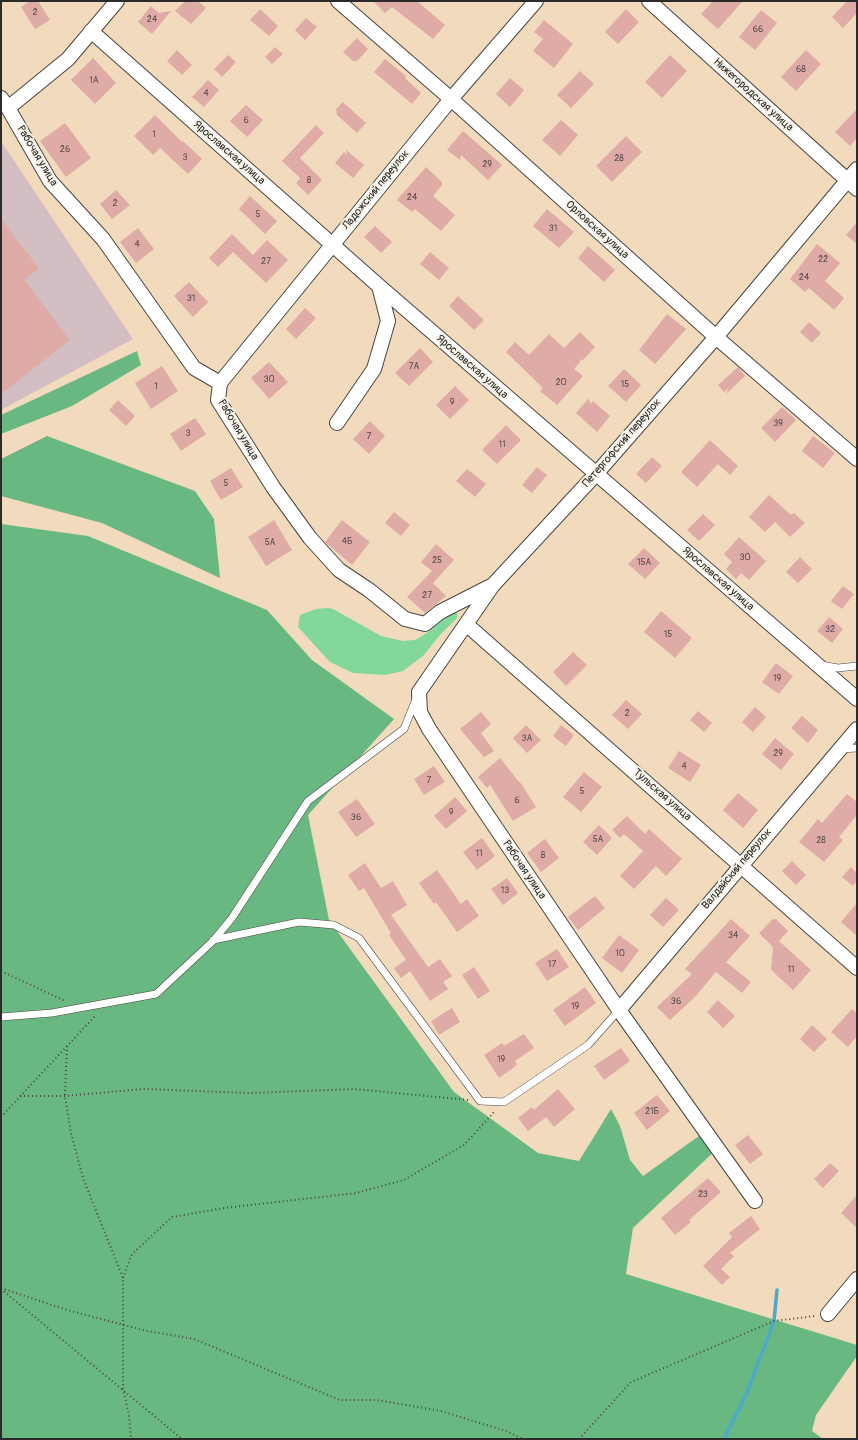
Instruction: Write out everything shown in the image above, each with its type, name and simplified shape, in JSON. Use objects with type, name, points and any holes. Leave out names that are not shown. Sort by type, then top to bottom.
[{"type":"street","name":"Орловская улица","points":[[338,1],[451,99],[716,337],[857,459]]},
{"type":"street","name":"Ладожский переулок","points":[[220,383],[451,99],[536,1]]},
{"type":"street","name":"Нижегородская улица","points":[[649,1],[852,185]]},
{"type":"street","points":[[5,103],[68,58],[116,2]]},
{"type":"street","name":"Ярославская улица","points":[[91,31],[379,286],[857,699]]},
{"type":"street","name":"Рабочая улица","points":[[5,103],[50,181],[104,239],[194,368],[220,383],[218,400],[273,487],[310,538],[339,570],[369,590],[405,619],[425,624],[440,612],[493,585]]},
{"type":"street","name":"Петергофский переулок","points":[[419,692],[493,585],[596,474],[852,185],[857,169]]},
{"type":"street","points":[[337,423],[374,368],[376,362],[388,320],[379,286]]},
{"type":"street","name":"Тульская улица","points":[[466,624],[741,864],[857,968]]},
{"type":"street","name":"Рабочая улица","points":[[419,692],[420,712],[429,729],[619,1010],[755,1201]]},
{"type":"street","name":"Валдайский переулок","points":[[619,1010],[741,864],[857,729]]},
{"type":"street","points":[[828,1314],[857,1279]]},
{"type":"lane","points":[[817,665],[838,668],[857,666]]},
{"type":"lane","points":[[1,1017],[52,1013],[156,994],[213,940],[232,918],[308,801],[404,729],[419,692]]},
{"type":"lane","points":[[839,750],[857,748]]},
{"type":"lane","points":[[213,940],[299,922],[334,925],[359,938],[480,1101],[504,1102],[588,1045],[619,1010]]},
{"type":"path","points":[[1,971],[78,1008]]},
{"type":"path","points":[[1,1117],[108,1003]]},
{"type":"path","points":[[67,1046],[65,1096],[71,1133],[83,1178],[123,1278]]},
{"type":"path","points":[[20,1096],[65,1096],[143,1089],[250,1093],[354,1089],[480,1101]]},
{"type":"path","points":[[131,1439],[129,1415],[123,1389],[123,1278],[132,1254],[172,1217],[224,1208],[356,1193],[404,1180],[464,1145],[504,1102]]},
{"type":"path","points":[[1,1289],[68,1310],[122,1323],[147,1331],[194,1339],[340,1400],[377,1400],[441,1410],[506,1431],[523,1439]]},
{"type":"path","points":[[1,1289],[182,1439]]},
{"type":"path","points":[[579,1439],[631,1382],[774,1320],[828,1314]]},
{"type":"shaded area","points":[[1,141],[133,339],[1,410]]},
{"type":"green space","points":[[137,351],[141,365],[72,406],[1,434],[1,415]]},
{"type":"green space","points":[[47,436],[195,491],[214,519],[220,578],[102,523],[1,496],[1,459]]},
{"type":"green space","points":[[1,524],[88,536],[267,610],[312,660],[394,719],[308,815],[329,920],[454,1092],[538,1153],[579,1161],[611,1109],[620,1126],[630,1160],[643,1176],[706,1131],[719,1147],[633,1228],[626,1274],[857,1345],[857,1356],[816,1415],[812,1431],[823,1439],[1,1439]]},
{"type":"green space","points":[[316,609],[333,609],[381,636],[403,641],[415,640],[424,635],[438,624],[445,616],[457,612],[457,618],[439,636],[424,655],[403,671],[385,675],[353,673],[330,662],[298,627],[300,615]]},
{"type":"building","points":[[30,1],[38,1],[50,20],[35,29],[21,7]]},
{"type":"building","points":[[185,1],[198,1],[206,8],[191,24],[175,11]]},
{"type":"building","points":[[373,1],[417,1],[445,25],[433,39],[392,7],[385,13]]},
{"type":"building","points":[[713,1],[743,1],[718,29],[701,14]]},
{"type":"building","points":[[847,1],[857,1],[857,13],[843,28],[832,17]]},
{"type":"building","points":[[151,6],[159,13],[171,11],[152,34],[138,22]]},
{"type":"building","points":[[260,9],[278,26],[269,36],[250,20]]},
{"type":"building","points":[[626,9],[639,22],[618,44],[605,32]]},
{"type":"building","points":[[761,10],[777,23],[755,50],[739,37]]},
{"type":"building","points":[[306,18],[317,27],[305,40],[295,30]]},
{"type":"building","points":[[544,20],[573,44],[554,68],[533,51],[543,39],[534,32]]},
{"type":"building","points":[[357,38],[368,49],[357,61],[353,61],[343,52]]},
{"type":"building","points":[[275,47],[283,54],[272,64],[265,57]]},
{"type":"building","points":[[177,50],[192,65],[182,75],[167,61]]},
{"type":"building","points":[[806,50],[821,64],[796,91],[781,77]]},
{"type":"building","points":[[228,55],[236,62],[222,77],[214,69]]},
{"type":"building","points":[[670,55],[687,71],[662,98],[645,82]]},
{"type":"building","points":[[93,58],[116,83],[95,104],[71,80]]},
{"type":"building","points":[[385,59],[406,76],[405,78],[421,93],[412,104],[374,72]]},
{"type":"building","points":[[580,71],[594,84],[571,108],[557,95]]},
{"type":"building","points":[[510,78],[524,90],[510,107],[496,94]]},
{"type":"building","points":[[208,80],[219,90],[204,107],[192,97]]},
{"type":"building","points":[[343,102],[366,123],[357,133],[337,115],[336,109]]},
{"type":"building","points":[[246,105],[263,120],[247,137],[230,121]]},
{"type":"building","points":[[857,109],[857,138],[850,146],[835,132]]},
{"type":"building","points":[[155,115],[182,142],[183,141],[202,159],[188,174],[160,148],[153,155],[134,136]]},
{"type":"building","points":[[561,120],[578,135],[560,156],[542,140]]},
{"type":"building","points":[[65,123],[91,158],[66,177],[40,141]]},
{"type":"building","points":[[316,125],[324,133],[300,158],[322,180],[308,195],[296,183],[300,178],[282,161]]},
{"type":"building","points":[[463,131],[502,165],[488,180],[461,155],[460,160],[447,150]]},
{"type":"building","points":[[626,136],[642,152],[612,182],[596,166]]},
{"type":"building","points":[[346,150],[364,165],[353,178],[335,163],[344,152],[347,155]]},
{"type":"building","points":[[426,167],[442,182],[442,185],[433,196],[455,215],[441,231],[415,209],[412,212],[397,200]]},
{"type":"building","points":[[116,190],[130,205],[112,219],[100,204]]},
{"type":"building","points":[[250,196],[277,221],[265,234],[239,209]]},
{"type":"building","points":[[547,209],[574,232],[559,248],[533,226]]},
{"type":"building","points":[[1,219],[39,268],[24,280],[70,340],[1,394]]},
{"type":"building","points":[[857,222],[857,244],[846,235]]},
{"type":"building","points":[[375,226],[392,242],[381,253],[364,237]]},
{"type":"building","points":[[138,228],[154,249],[136,263],[120,242]]},
{"type":"building","points":[[232,234],[253,255],[267,240],[288,260],[266,283],[233,252],[218,267],[209,258]]},
{"type":"building","points":[[817,244],[840,263],[825,281],[844,298],[834,310],[809,288],[805,292],[790,279]]},
{"type":"building","points":[[588,246],[615,270],[604,282],[578,258]]},
{"type":"building","points":[[430,252],[449,268],[439,280],[420,264]]},
{"type":"building","points":[[189,282],[208,302],[193,317],[174,296]]},
{"type":"building","points":[[458,296],[484,320],[474,330],[449,306]]},
{"type":"building","points":[[305,308],[316,318],[296,339],[286,329]]},
{"type":"building","points":[[667,314],[686,329],[655,364],[639,350]]},
{"type":"building","points":[[809,322],[821,333],[812,343],[800,332]]},
{"type":"building","points":[[580,332],[595,347],[582,361],[580,359],[580,362],[574,369],[583,376],[557,405],[540,391],[543,388],[506,352],[515,342],[529,355],[549,334],[564,348]]},
{"type":"building","points":[[420,348],[433,362],[409,386],[395,373]]},
{"type":"building","points":[[269,362],[288,382],[269,399],[251,378]]},
{"type":"building","points":[[162,366],[178,391],[151,409],[135,383]]},
{"type":"building","points":[[738,367],[745,376],[726,394],[729,387],[724,392],[718,385]]},
{"type":"building","points":[[624,369],[641,385],[626,402],[608,386]]},
{"type":"building","points":[[455,386],[469,400],[450,419],[436,405]]},
{"type":"building","points":[[589,398],[590,404],[593,401],[610,416],[597,432],[576,413]]},
{"type":"building","points":[[118,400],[135,416],[126,426],[109,410]]},
{"type":"building","points":[[782,407],[796,420],[775,442],[761,428]]},
{"type":"building","points":[[195,418],[206,434],[181,451],[170,434]]},
{"type":"building","points":[[370,421],[385,436],[369,454],[353,439]]},
{"type":"building","points":[[506,425],[521,440],[497,464],[482,450]]},
{"type":"building","points":[[813,436],[835,453],[823,468],[802,451]]},
{"type":"building","points":[[710,440],[738,466],[730,475],[718,464],[697,487],[681,472]]},
{"type":"building","points":[[652,457],[662,466],[646,483],[636,474]]},
{"type":"building","points":[[537,467],[547,475],[532,493],[522,485]]},
{"type":"building","points":[[231,468],[243,487],[221,500],[210,481]]},
{"type":"building","points":[[467,469],[486,484],[475,497],[456,481]]},
{"type":"building","points":[[769,495],[791,515],[794,513],[805,523],[790,537],[775,522],[765,532],[749,517]]},
{"type":"building","points":[[394,512],[410,525],[401,536],[385,523]]},
{"type":"building","points":[[703,514],[715,525],[699,541],[687,530]]},
{"type":"building","points":[[274,520],[292,550],[266,566],[248,537]]},
{"type":"building","points":[[342,520],[370,542],[352,565],[325,542]]},
{"type":"building","points":[[739,537],[766,561],[749,580],[741,573],[736,579],[726,569],[732,562],[724,554]]},
{"type":"building","points":[[436,544],[454,560],[433,583],[446,596],[425,613],[407,597],[432,571],[421,562]]},
{"type":"building","points":[[644,548],[660,563],[645,579],[628,564]]},
{"type":"building","points":[[800,557],[812,569],[798,583],[786,572]]},
{"type":"building","points":[[843,586],[854,594],[842,609],[831,601]]},
{"type":"building","points":[[661,611],[692,638],[675,658],[644,632]]},
{"type":"building","points":[[829,617],[843,629],[832,643],[817,631]]},
{"type":"building","points":[[573,652],[587,665],[566,686],[553,672]]},
{"type":"building","points":[[776,663],[793,676],[779,694],[762,682]]},
{"type":"building","points":[[626,700],[642,714],[628,729],[612,715]]},
{"type":"building","points":[[755,707],[766,717],[753,732],[742,722]]},
{"type":"building","points":[[698,711],[712,723],[704,732],[690,720]]},
{"type":"building","points":[[481,712],[491,724],[481,733],[494,751],[484,757],[460,729]]},
{"type":"building","points":[[802,716],[818,730],[808,743],[791,728]]},
{"type":"building","points":[[526,725],[541,740],[527,753],[513,738]]},
{"type":"building","points":[[561,725],[574,735],[566,746],[553,736]]},
{"type":"building","points":[[775,738],[794,754],[781,770],[762,754]]},
{"type":"building","points":[[679,751],[701,765],[690,782],[668,768]]},
{"type":"building","points":[[500,758],[520,782],[536,807],[513,821],[490,785],[487,788],[478,777]]},
{"type":"building","points":[[434,766],[445,782],[424,795],[414,779]]},
{"type":"building","points":[[584,772],[602,787],[581,812],[563,797]]},
{"type":"building","points":[[738,793],[758,810],[743,828],[723,810]]},
{"type":"building","points":[[847,794],[857,802],[857,815],[839,837],[843,840],[824,862],[799,842],[818,819],[822,823]]},
{"type":"building","points":[[455,797],[467,811],[446,829],[434,816]]},
{"type":"building","points":[[357,799],[375,824],[356,837],[338,812]]},
{"type":"building","points":[[627,816],[645,834],[649,829],[682,859],[666,876],[656,866],[634,889],[620,876],[643,851],[624,834],[620,838],[612,830]]},
{"type":"building","points":[[599,825],[612,838],[597,855],[583,842]]},
{"type":"building","points":[[482,838],[495,856],[477,870],[463,852]]},
{"type":"building","points":[[545,839],[559,858],[541,872],[527,853]]},
{"type":"building","points":[[792,861],[806,875],[796,885],[782,871]]},
{"type":"building","points":[[365,863],[381,888],[393,881],[407,905],[391,915],[428,967],[440,959],[452,976],[443,982],[448,989],[430,1001],[410,971],[401,978],[394,968],[406,960],[389,935],[391,933],[364,888],[359,891],[348,875]]},
{"type":"building","points":[[851,867],[857,873],[857,881],[853,886],[842,877]]},
{"type":"building","points":[[437,870],[461,904],[467,899],[479,916],[457,932],[436,902],[434,904],[419,883]]},
{"type":"building","points":[[507,878],[518,893],[503,905],[491,889]]},
{"type":"building","points":[[595,896],[605,908],[578,930],[568,917]]},
{"type":"building","points":[[666,898],[679,910],[663,927],[650,915]]},
{"type":"building","points":[[857,903],[857,936],[841,922]]},
{"type":"building","points":[[731,919],[750,936],[726,962],[751,982],[742,993],[716,972],[695,997],[670,1020],[657,1007],[692,974],[685,969]]},
{"type":"building","points":[[773,919],[776,919],[788,931],[779,941],[811,970],[793,990],[771,970],[773,947],[759,933]]},
{"type":"building","points":[[619,935],[639,950],[622,973],[602,958]]},
{"type":"building","points":[[557,949],[569,967],[547,981],[535,963]]},
{"type":"building","points":[[474,967],[490,991],[478,999],[462,975]]},
{"type":"building","points":[[585,987],[596,1003],[565,1026],[553,1010]]},
{"type":"building","points":[[718,1000],[735,1016],[723,1028],[707,1012]]},
{"type":"building","points":[[452,1008],[460,1022],[439,1035],[431,1021]]},
{"type":"building","points":[[852,1009],[857,1013],[857,1036],[848,1047],[831,1032]]},
{"type":"building","points":[[812,1025],[827,1039],[814,1052],[800,1039]]},
{"type":"building","points":[[524,1034],[534,1048],[515,1061],[517,1065],[499,1078],[484,1055],[502,1043],[504,1046]]},
{"type":"building","points":[[621,1048],[630,1061],[604,1080],[594,1066]]},
{"type":"building","points":[[558,1089],[575,1109],[554,1127],[546,1117],[528,1131],[518,1118],[532,1107],[534,1110]]},
{"type":"building","points":[[657,1095],[670,1111],[647,1130],[634,1113]]},
{"type":"building","points":[[748,1135],[763,1154],[750,1164],[735,1145]]},
{"type":"building","points":[[830,1163],[839,1171],[823,1188],[814,1179]]},
{"type":"building","points":[[708,1178],[721,1192],[689,1220],[691,1222],[675,1235],[661,1218]]},
{"type":"building","points":[[857,1195],[857,1228],[841,1213]]},
{"type":"building","points":[[751,1216],[760,1229],[730,1253],[734,1256],[721,1269],[730,1277],[722,1285],[703,1266],[732,1237],[729,1233]]},
{"type":"waterway","points":[[724,1439],[746,1395],[774,1321],[777,1290]]}]
